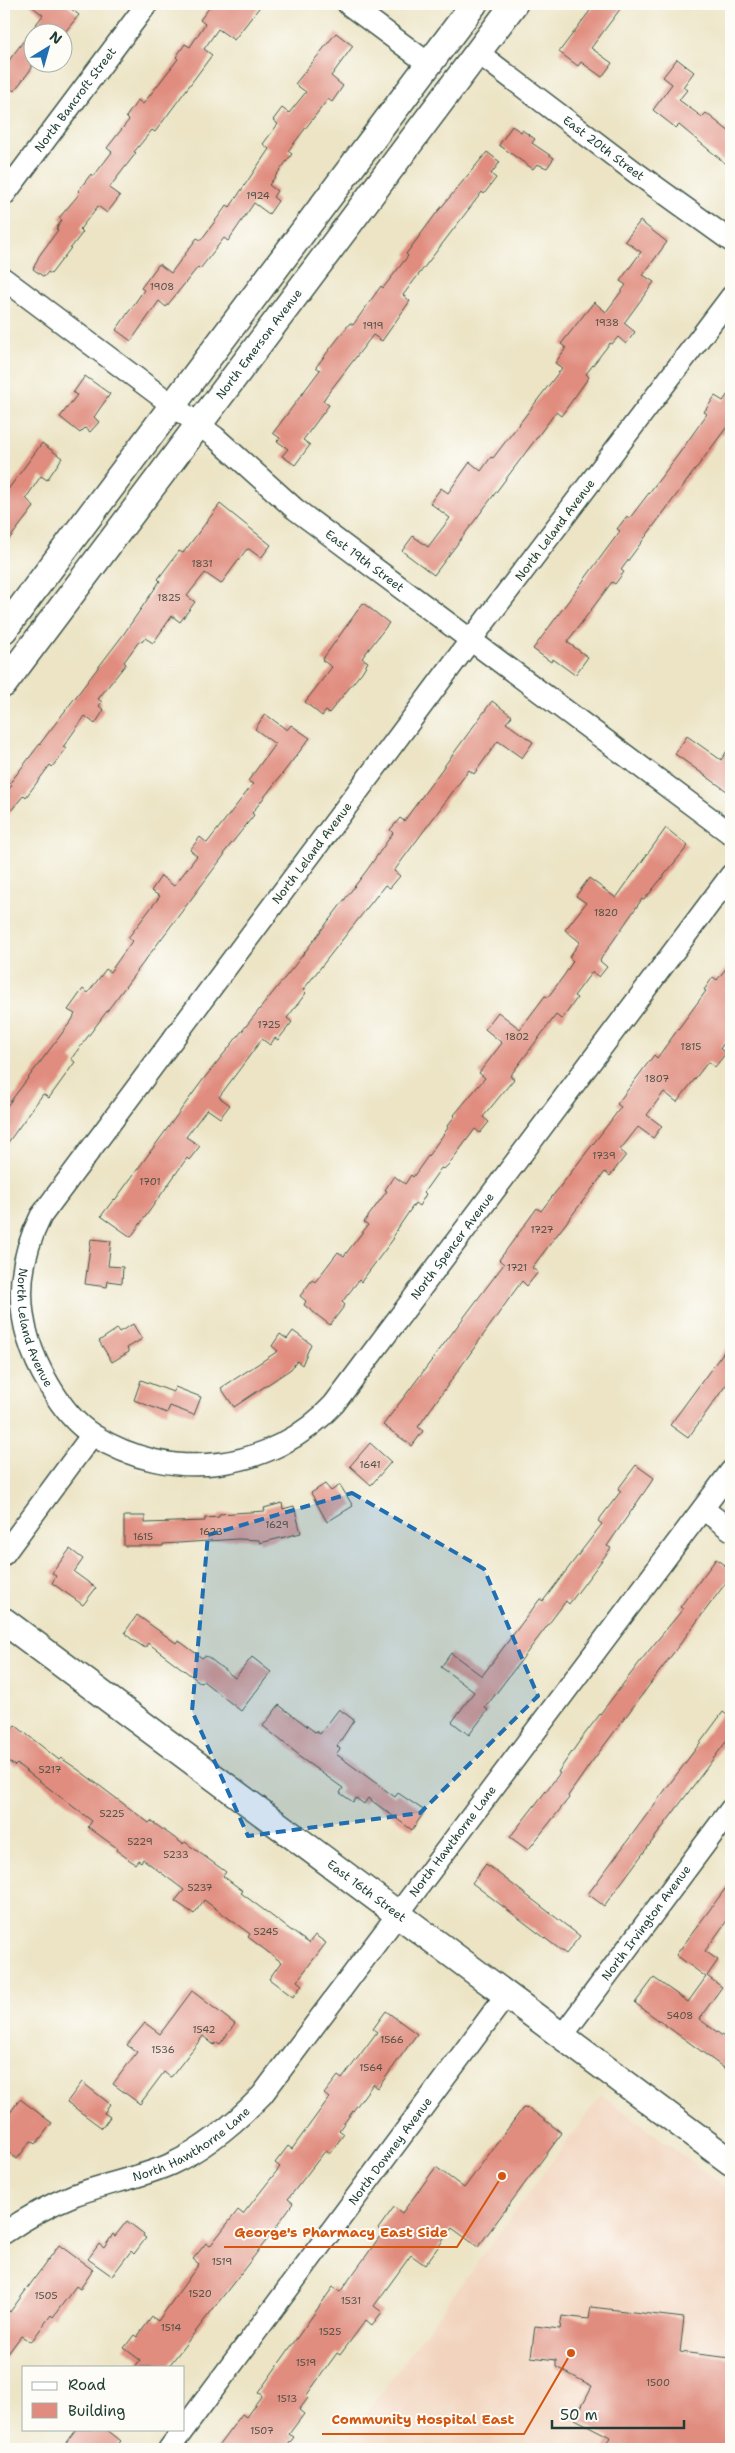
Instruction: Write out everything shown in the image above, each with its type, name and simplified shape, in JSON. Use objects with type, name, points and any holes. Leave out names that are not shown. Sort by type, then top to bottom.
[{"type":"main road","points":[[4,630],[474,4]]},
{"type":"main road","name":"North Emerson Avenue","points":[[4,684],[514,4]]},
{"type":"main road","name":"East 16th Street","points":[[4,1621],[731,2162]]},
{"type":"street","name":"North Bancroft Street","points":[[4,195],[146,4]]},
{"type":"street","points":[[348,4],[429,64]]},
{"type":"street","name":"East 20th Street","points":[[477,52],[635,172],[731,241]]},
{"type":"street","name":"East 19th Street","points":[[4,279],[199,424],[238,455],[295,509],[731,834]]},
{"type":"street","name":"North Leland Avenue","points":[[92,1435],[68,1413],[56,1397],[40,1372],[28,1342],[23,1318],[22,1278],[28,1246],[38,1223],[50,1202],[470,641],[731,297]]},
{"type":"street","name":"North Spencer Avenue","points":[[92,1435],[121,1451],[145,1459],[177,1465],[202,1466],[235,1461],[266,1452],[296,1437],[322,1417],[340,1396],[731,875]]},
{"type":"street","points":[[4,1554],[92,1435]]},
{"type":"street","name":"North Hawthorne Lane","points":[[4,2233],[38,2212],[72,2196],[132,2179],[171,2164],[220,2134],[251,2107],[273,2082],[731,1471]]},
{"type":"street","points":[[703,1509],[731,1530]]},
{"type":"street","name":"North Irvington Avenue","points":[[562,2036],[730,1814]]},
{"type":"street","name":"North Downey Avenue","points":[[185,2427],[507,1994]]},
{"type":"street","name":"North Downey Avenue","points":[[169,2449],[183,2430]]},
{"type":"highlighted area","points":[[352,1493],[484,1569],[538,1696],[420,1813],[248,1836],[192,1711],[208,1535]]},
{"type":"shaded area","points":[[601,2095],[731,2191],[731,2449],[340,2449]]},
{"type":"building","points":[[29,4],[65,4],[79,15],[72,24],[38,22],[43,15]]},
{"type":"building","points":[[212,4],[262,4],[234,40],[218,29],[204,49],[212,55],[155,132],[152,130],[134,152],[136,153],[109,188],[120,196],[107,213],[98,206],[80,229],[83,232],[51,274],[48,272],[44,277],[33,269],[39,256],[58,230],[56,229],[62,220],[59,218],[80,193],[78,191],[91,174],[93,177],[112,152],[107,148],[129,120],[126,117],[138,100],[143,104],[178,59],[176,57],[185,44],[190,47],[205,24],[200,20]]},
{"type":"building","points":[[595,4],[624,4],[591,48],[612,63],[602,77],[581,62],[578,66],[559,52]]},
{"type":"building","points":[[336,33],[353,46],[331,76],[343,86],[332,102],[328,99],[288,151],[292,154],[269,185],[277,191],[273,197],[278,201],[269,214],[254,203],[228,241],[224,238],[200,269],[198,267],[166,307],[159,301],[131,341],[116,330],[144,290],[141,288],[159,264],[171,273],[197,238],[201,240],[227,205],[230,207],[269,149],[263,144],[278,124],[273,120],[282,108],[289,113],[306,92],[295,84]]},
{"type":"building","points":[[22,43],[22,72],[29,72],[14,91],[4,83],[4,67]]},
{"type":"building","points":[[677,59],[694,72],[683,87],[687,90],[679,100],[702,117],[706,113],[731,133],[731,168],[679,125],[676,128],[653,110],[672,84],[663,77]]},
{"type":"building","points":[[512,126],[535,139],[532,143],[554,158],[547,168],[537,164],[533,169],[499,145]]},
{"type":"building","points":[[487,152],[500,162],[491,174],[496,178],[484,194],[482,192],[403,295],[410,301],[382,341],[373,335],[326,396],[323,401],[329,405],[303,440],[310,445],[295,465],[282,456],[288,449],[277,441],[280,438],[273,433],[320,370],[316,367],[350,323],[353,325],[381,286],[383,288],[408,256],[406,254],[435,215]]},
{"type":"building","points":[[640,221],[667,242],[643,275],[654,282],[624,323],[635,332],[626,344],[618,337],[612,344],[610,343],[586,374],[589,377],[561,416],[556,412],[434,575],[402,551],[413,536],[428,547],[450,518],[430,503],[441,488],[448,493],[470,462],[481,471],[491,457],[493,458],[562,368],[555,363],[566,348],[561,344],[594,302],[606,312],[626,285],[620,281],[641,252],[625,241]]},
{"type":"building","points":[[85,376],[110,394],[94,417],[99,422],[90,432],[85,428],[80,433],[60,417],[77,395],[73,393]]},
{"type":"building","points":[[731,390],[731,432],[726,428],[621,570],[624,572],[615,584],[612,582],[567,642],[588,657],[575,675],[553,659],[551,662],[533,649],[620,531],[617,529],[627,516],[629,519],[678,455],[707,414],[704,412],[715,396],[723,401]]},
{"type":"building","points":[[42,443],[62,458],[47,480],[41,476],[26,498],[34,507],[4,546],[4,495]]},
{"type":"building","points":[[220,504],[271,545],[261,558],[249,549],[246,550],[221,584],[205,573],[187,596],[195,602],[180,622],[172,616],[153,643],[145,638],[142,642],[140,640],[124,662],[126,664],[98,699],[102,702],[99,706],[104,710],[95,724],[85,716],[63,747],[66,749],[52,767],[50,765],[26,797],[24,795],[4,819],[4,796],[12,785],[10,783],[123,635],[160,581],[158,579],[179,551],[183,553]]},
{"type":"building","points":[[363,603],[389,623],[362,658],[368,662],[362,672],[329,713],[326,711],[322,716],[305,702],[332,667],[322,660]]},
{"type":"building","points":[[492,701],[512,716],[506,723],[533,742],[522,758],[498,741],[474,774],[469,770],[394,871],[400,876],[390,888],[385,885],[303,990],[306,993],[287,1018],[292,1022],[278,1040],[275,1038],[270,1045],[262,1039],[219,1097],[230,1105],[220,1118],[207,1109],[186,1137],[200,1146],[189,1160],[187,1158],[131,1237],[101,1216],[115,1200],[202,1081],[295,965],[367,870],[393,833],[390,830],[400,818],[404,821]]},
{"type":"building","points":[[265,714],[287,730],[291,725],[310,738],[252,813],[254,815],[71,1059],[75,1062],[49,1098],[43,1094],[4,1148],[4,1110],[72,1020],[75,1014],[68,1010],[83,989],[88,993],[106,969],[110,972],[132,941],[128,938],[160,896],[151,891],[161,876],[174,886],[197,856],[190,850],[200,837],[207,843],[253,784],[248,781],[275,744],[255,729]]},
{"type":"building","points":[[687,736],[721,760],[731,745],[731,794],[675,754]]},
{"type":"building","points":[[666,828],[688,846],[644,900],[642,899],[602,957],[600,961],[607,967],[599,977],[592,972],[574,996],[577,998],[563,1018],[561,1019],[556,1015],[510,1076],[514,1079],[483,1117],[489,1122],[480,1133],[475,1129],[449,1164],[444,1169],[441,1168],[424,1192],[426,1194],[419,1206],[415,1203],[392,1237],[394,1238],[361,1282],[359,1280],[342,1302],[345,1305],[330,1325],[304,1305],[306,1301],[300,1296],[312,1280],[315,1282],[338,1252],[344,1256],[368,1225],[364,1222],[387,1191],[385,1190],[394,1176],[405,1184],[411,1175],[413,1177],[448,1128],[447,1126],[454,1115],[485,1078],[479,1073],[502,1043],[485,1029],[498,1012],[520,1029],[545,996],[548,997],[565,974],[573,961],[569,957],[580,942],[565,930],[586,903],[576,896],[589,878],[616,898]]},
{"type":"building","points":[[731,962],[731,1032],[720,1049],[726,1053],[715,1067],[708,1062],[677,1102],[664,1092],[647,1115],[662,1126],[653,1138],[638,1127],[620,1150],[626,1155],[610,1176],[605,1172],[534,1265],[532,1268],[538,1272],[527,1286],[522,1281],[418,1427],[423,1431],[412,1446],[383,1425],[504,1264],[499,1260],[537,1208],[541,1211],[621,1107],[617,1104],[654,1055],[657,1058],[706,991],[704,990],[713,977],[717,980]]},
{"type":"building","points":[[91,1239],[111,1241],[108,1266],[123,1267],[122,1283],[108,1281],[107,1287],[85,1284]]},
{"type":"building","points":[[133,1324],[142,1339],[127,1348],[129,1352],[112,1362],[99,1341],[117,1329],[119,1332]]},
{"type":"building","points":[[293,1331],[311,1344],[302,1365],[297,1361],[291,1369],[234,1407],[221,1388],[278,1351],[272,1346],[280,1334],[287,1339]]},
{"type":"building","points":[[731,1342],[731,1378],[688,1438],[670,1425]]},
{"type":"building","points":[[141,1380],[173,1392],[175,1387],[201,1397],[194,1415],[170,1406],[167,1413],[134,1400]]},
{"type":"building","points":[[370,1443],[391,1462],[371,1485],[350,1466]]},
{"type":"building","points":[[636,1465],[654,1478],[607,1546],[611,1548],[569,1604],[566,1601],[485,1708],[488,1710],[469,1735],[452,1722],[474,1692],[441,1667],[451,1653],[482,1676],[540,1599],[543,1601],[602,1524],[598,1521],[621,1491],[618,1489]]},
{"type":"building","points":[[325,1484],[331,1491],[340,1485],[353,1506],[327,1522],[311,1493]]},
{"type":"building","points":[[282,1503],[283,1509],[294,1506],[301,1533],[260,1543],[259,1540],[238,1539],[163,1544],[163,1546],[124,1546],[124,1516],[145,1516],[145,1523],[205,1521],[205,1518],[219,1517],[219,1514],[265,1511],[264,1508]]},
{"type":"building","points":[[70,1549],[83,1559],[74,1572],[96,1588],[83,1605],[52,1583],[56,1576],[52,1573]]},
{"type":"building","points":[[716,1559],[731,1570],[731,1576],[591,1763],[568,1796],[569,1798],[528,1850],[510,1837],[560,1773],[558,1772],[581,1739],[683,1609],[680,1607]]},
{"type":"building","points":[[137,1615],[176,1643],[178,1640],[202,1658],[204,1656],[208,1657],[235,1678],[252,1657],[271,1672],[241,1711],[203,1681],[201,1683],[148,1643],[145,1648],[130,1638],[125,1632]]},
{"type":"building","points":[[279,1705],[320,1734],[339,1709],[354,1720],[337,1746],[340,1749],[336,1754],[395,1797],[398,1793],[425,1811],[412,1830],[368,1798],[364,1804],[356,1798],[353,1802],[340,1793],[343,1788],[298,1756],[263,1726]]},
{"type":"building","points":[[723,1712],[731,1718],[731,1735],[604,1906],[588,1894]]},
{"type":"building","points":[[15,1725],[59,1760],[61,1758],[80,1771],[149,1823],[151,1821],[183,1844],[185,1842],[226,1872],[223,1876],[243,1891],[241,1893],[300,1937],[309,1943],[315,1935],[326,1943],[297,1981],[302,1985],[293,1997],[269,1979],[281,1962],[248,1937],[250,1934],[204,1900],[194,1914],[175,1901],[184,1890],[143,1859],[141,1862],[138,1860],[135,1864],[88,1827],[92,1821],[17,1764],[15,1766],[4,1758],[4,1741]]},
{"type":"building","points":[[486,1864],[580,1936],[566,1954],[472,1883]]},
{"type":"building","points":[[731,1881],[731,1915],[705,1951],[718,1960],[707,1976],[722,1987],[699,2019],[731,2042],[731,2073],[635,2003],[654,1978],[688,2002],[706,1977],[676,1955]]},
{"type":"building","points":[[192,1991],[235,2024],[220,2044],[217,2042],[214,2045],[203,2036],[172,2076],[170,2077],[164,2072],[140,2104],[113,2084],[137,2052],[127,2045],[145,2023],[160,2034]]},
{"type":"building","points":[[386,2011],[417,2034],[378,2088],[373,2084],[339,2130],[344,2134],[330,2153],[326,2150],[288,2199],[293,2203],[269,2237],[169,2366],[136,2366],[140,2360],[124,2348],[134,2335],[137,2337],[152,2317],[158,2321],[199,2264],[193,2259],[206,2243],[210,2246],[238,2210],[243,2214],[280,2167],[275,2163],[288,2146],[292,2149],[329,2098],[324,2094],[338,2076],[342,2079],[377,2032],[373,2029]]},
{"type":"building","points":[[82,2082],[110,2104],[104,2113],[110,2117],[102,2128],[67,2102]]},
{"type":"building","points":[[20,2099],[52,2123],[36,2144],[31,2141],[17,2159],[4,2149],[4,2121]]},
{"type":"building","points":[[523,2108],[530,2109],[562,2133],[478,2247],[452,2228],[425,2265],[411,2255],[374,2306],[382,2312],[372,2325],[366,2320],[340,2355],[337,2353],[306,2396],[308,2398],[299,2410],[304,2414],[289,2434],[294,2437],[285,2449],[216,2449],[242,2414],[246,2417],[262,2395],[258,2393],[333,2287],[340,2292],[383,2232],[378,2229],[394,2207],[402,2213],[436,2167],[464,2188]]},
{"type":"building","points":[[127,2221],[144,2234],[143,2236],[146,2238],[134,2254],[131,2251],[112,2276],[88,2259],[99,2244],[104,2248],[113,2234],[115,2236]]},
{"type":"building","points":[[59,2245],[93,2270],[80,2289],[76,2286],[31,2342],[21,2336],[4,2359],[4,2307],[10,2312]]},
{"type":"building","points":[[591,2307],[684,2318],[680,2352],[731,2358],[731,2449],[604,2449],[610,2437],[575,2419],[592,2386],[556,2367],[556,2360],[531,2357],[535,2326],[560,2329],[562,2316],[589,2319]]},
{"type":"building","points":[[75,2430],[107,2430],[121,2441],[114,2449],[61,2449]]},
{"type":"place","name":"George's Pharmacy East Side","points":[[502,2176]]},
{"type":"place","name":"Community Hospital East","points":[[571,2353]]}]
